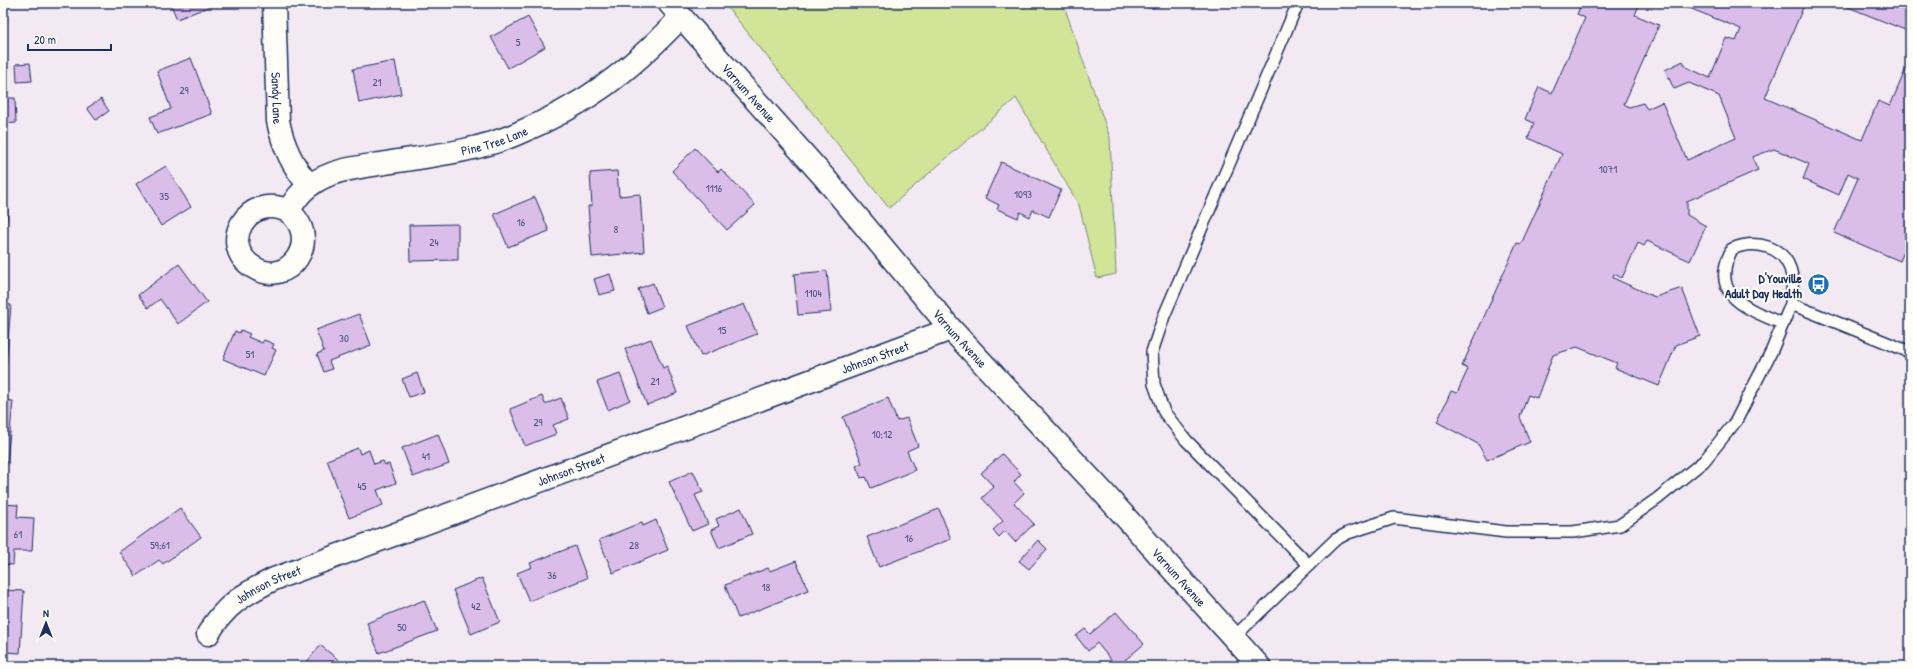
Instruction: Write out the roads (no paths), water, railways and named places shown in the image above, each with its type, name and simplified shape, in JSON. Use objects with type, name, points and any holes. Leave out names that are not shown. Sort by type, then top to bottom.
[{"type":"street","name":"Sandy Lane","points":[[274,3],[278,121],[281,138],[287,154],[297,172],[309,185]]},
{"type":"street","name":"Pine Tree Lane","points":[[288,212],[297,197],[309,185],[343,170],[440,154],[512,136],[572,107],[597,92],[653,46],[675,10]]},
{"type":"street","name":"Varnum Avenue","points":[[675,10],[824,177],[951,329],[1102,490],[1259,666]]},
{"type":"street","name":"Johnson Street","points":[[208,634],[219,616],[240,598],[274,579],[951,329]]},
{"type":"lane","points":[[1298,3],[1164,316],[1152,352],[1154,384],[1164,412],[1186,440],[1309,565]]},
{"type":"lane","points":[[1233,638],[1335,540],[1348,533],[1394,518],[1506,532],[1573,532],[1620,525],[1657,499],[1704,461],[1736,420],[1772,350],[1783,324],[1791,304],[1792,275],[1784,257],[1766,245],[1744,244],[1732,249],[1725,262],[1724,280],[1731,296],[1748,309],[1783,324]]},
{"type":"lane","points":[[1791,304],[1910,352]]},
{"type":"place","name":"D'Youville Adult Day Health","points":[[1818,285]]}]
